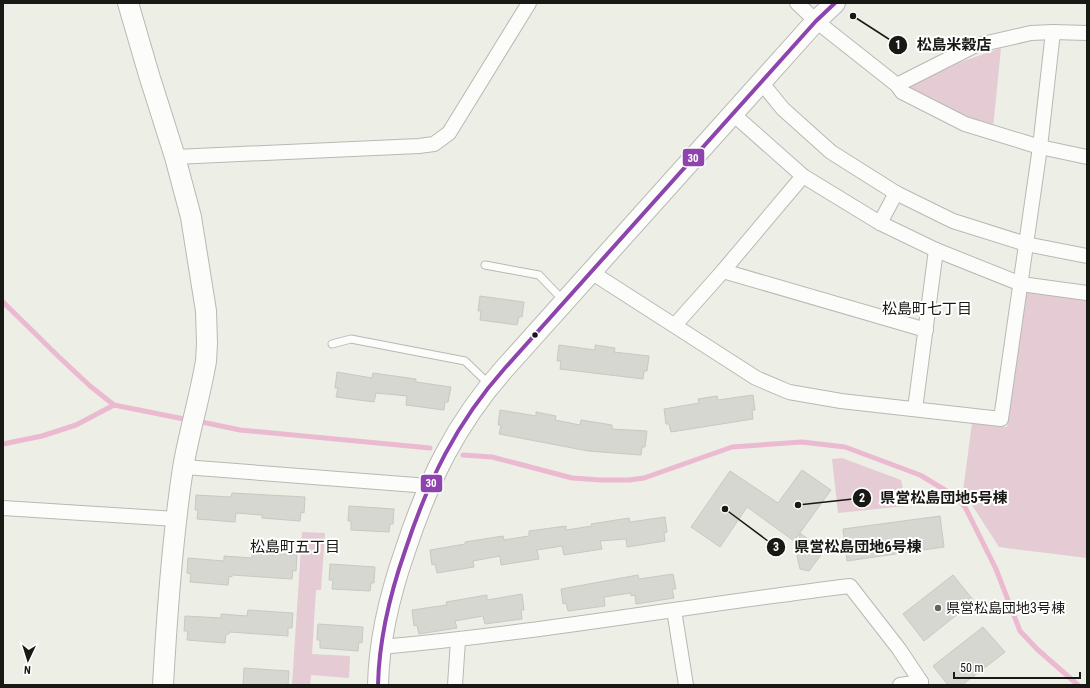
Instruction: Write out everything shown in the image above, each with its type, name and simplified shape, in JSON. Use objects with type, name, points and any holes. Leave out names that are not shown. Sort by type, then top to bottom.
[{"type":"street","points":[[128,3],[175,157],[191,217],[206,310],[206,361],[184,467],[176,519],[163,685]]},
{"type":"street","points":[[175,157],[419,146],[434,144],[450,133],[529,3]]},
{"type":"street","points":[[797,3],[816,21],[897,85],[902,92],[965,124],[1040,147],[1087,157]]},
{"type":"street","points":[[378,685],[381,647],[386,614],[396,577],[413,526],[429,486],[455,435],[490,385],[816,21],[835,3]]},
{"type":"street","points":[[591,272],[756,378],[789,392],[841,401],[1001,419],[1040,147],[1053,32]]},
{"type":"street","points":[[897,85],[974,46],[1032,33],[1087,33]]},
{"type":"street","points":[[761,82],[783,109],[831,152],[896,193],[953,222],[1026,244],[1087,256]]},
{"type":"street","points":[[733,114],[803,176],[880,223],[936,250],[1021,284],[1087,293]]},
{"type":"street","points":[[675,325],[723,272],[803,176]]},
{"type":"street","points":[[880,223],[896,193]]},
{"type":"street","points":[[915,409],[936,250]]},
{"type":"street","points":[[723,272],[926,330]]},
{"type":"street","points":[[184,467],[429,486]]},
{"type":"street","points":[[3,508],[176,519]]},
{"type":"street","points":[[381,647],[458,640],[850,586],[899,649],[921,684],[900,685]]},
{"type":"street","points":[[674,610],[686,685]]},
{"type":"street","points":[[455,685],[458,640]]},
{"type":"lane","points":[[485,265],[539,274],[565,301]]},
{"type":"lane","points":[[332,344],[351,339],[465,361],[490,385]]},
{"type":"shaded area","points":[[1001,48],[993,128],[910,94],[908,87],[958,63]]},
{"type":"shaded area","points":[[1026,291],[1087,296],[1087,558],[999,547],[963,491],[972,423],[1007,427]]},
{"type":"shaded area","points":[[842,458],[901,480],[906,506],[838,513],[832,459]]},
{"type":"shaded area","points":[[302,532],[325,533],[321,590],[316,590],[312,654],[350,656],[349,678],[311,675],[310,685],[292,685]]},
{"type":"building","points":[[480,296],[524,302],[522,317],[519,317],[517,325],[480,320],[481,311],[478,311]]},
{"type":"building","points":[[559,345],[595,350],[595,345],[615,348],[614,352],[649,356],[647,371],[644,371],[643,379],[560,369],[561,361],[557,361]]},
{"type":"building","points":[[337,372],[372,378],[373,373],[416,379],[416,382],[451,387],[448,402],[445,402],[444,410],[406,405],[407,396],[376,393],[374,402],[336,397],[338,388],[335,388]]},
{"type":"building","points":[[753,395],[755,410],[752,410],[753,419],[671,432],[669,424],[666,424],[664,409],[699,403],[698,399],[717,396],[718,400]]},
{"type":"building","points":[[500,410],[536,416],[536,412],[556,416],[555,420],[580,425],[581,420],[612,425],[612,429],[647,431],[645,447],[642,447],[641,455],[588,451],[499,434],[501,425],[498,425]]},
{"type":"building","points":[[802,470],[831,490],[794,541],[747,507],[720,547],[691,527],[730,471],[778,503]]},
{"type":"building","points":[[232,493],[305,497],[304,513],[301,512],[300,521],[262,518],[262,515],[236,513],[235,522],[197,519],[198,510],[195,510],[196,495],[231,497]]},
{"type":"building","points":[[349,506],[394,509],[393,524],[390,524],[389,532],[351,530],[351,521],[348,521]]},
{"type":"building","points":[[940,516],[944,547],[847,561],[843,529]]},
{"type":"building","points":[[665,517],[667,532],[664,533],[665,541],[627,547],[626,539],[600,541],[602,549],[564,555],[562,546],[537,550],[539,559],[501,565],[500,556],[473,561],[474,567],[437,573],[435,564],[432,565],[430,550],[465,544],[465,542],[503,536],[504,540],[529,536],[529,531],[566,526],[566,530],[592,526],[591,524],[629,518],[630,522]]},
{"type":"building","points":[[800,533],[824,551],[809,571],[800,569],[797,556]]},
{"type":"building","points":[[252,552],[297,555],[296,571],[293,570],[292,579],[232,575],[232,577],[229,576],[228,585],[190,582],[191,574],[187,573],[188,558],[224,561],[224,556],[252,558]]},
{"type":"building","points":[[330,564],[375,567],[374,583],[371,583],[370,591],[332,589],[333,580],[329,580]]},
{"type":"building","points":[[673,574],[676,589],[672,589],[674,598],[636,604],[635,595],[631,596],[631,593],[604,597],[605,606],[568,611],[566,603],[563,604],[561,589],[638,575],[639,579]]},
{"type":"building","name":"県営松島団地3号棟","points":[[953,575],[974,601],[924,641],[903,614]]},
{"type":"building","points":[[522,594],[524,610],[521,610],[522,619],[485,624],[483,616],[455,621],[457,628],[419,634],[417,625],[414,626],[412,610],[447,605],[446,602],[487,595],[487,600]]},
{"type":"building","points":[[248,610],[293,613],[292,628],[288,628],[288,636],[229,632],[229,634],[226,634],[225,643],[187,640],[188,631],[184,631],[185,616],[221,618],[221,614],[247,616]]},
{"type":"building","points":[[318,624],[363,627],[362,643],[359,642],[358,651],[320,648],[320,640],[317,640]]},
{"type":"building","points":[[983,627],[1005,652],[962,685],[948,685],[933,666]]},
{"type":"building","points":[[244,668],[289,671],[288,685],[243,685]]},
{"type":"waterway","points":[[3,302],[90,386],[114,405],[189,420]]},
{"type":"waterway","points":[[3,444],[42,436],[76,425],[114,405]]},
{"type":"waterway","points":[[197,421],[240,430],[430,448]]},
{"type":"waterway","points":[[463,455],[492,457],[572,478],[629,480],[644,478],[732,447],[802,442],[845,447],[920,475],[955,496],[965,507],[996,569],[1020,631],[1037,649],[1078,685]]},
{"type":"transit line","name":"30","points":[[378,685],[386,617],[405,551],[423,501],[434,477],[445,454],[472,410],[505,368],[816,21],[835,3]]},
{"type":"place","name":"松島米穀店","points":[[853,16]]},
{"type":"place","name":"県営松島団地5号棟","points":[[798,505]]},
{"type":"place","name":"県営松島団地6号棟","points":[[725,509]]},
{"type":"place","name":"県営松島団地3号棟","points":[[938,608]]},
{"type":"district","name":"松島町七丁目","points":[[927,309]]},
{"type":"district","name":"松島町五丁目","points":[[295,547]]}]
